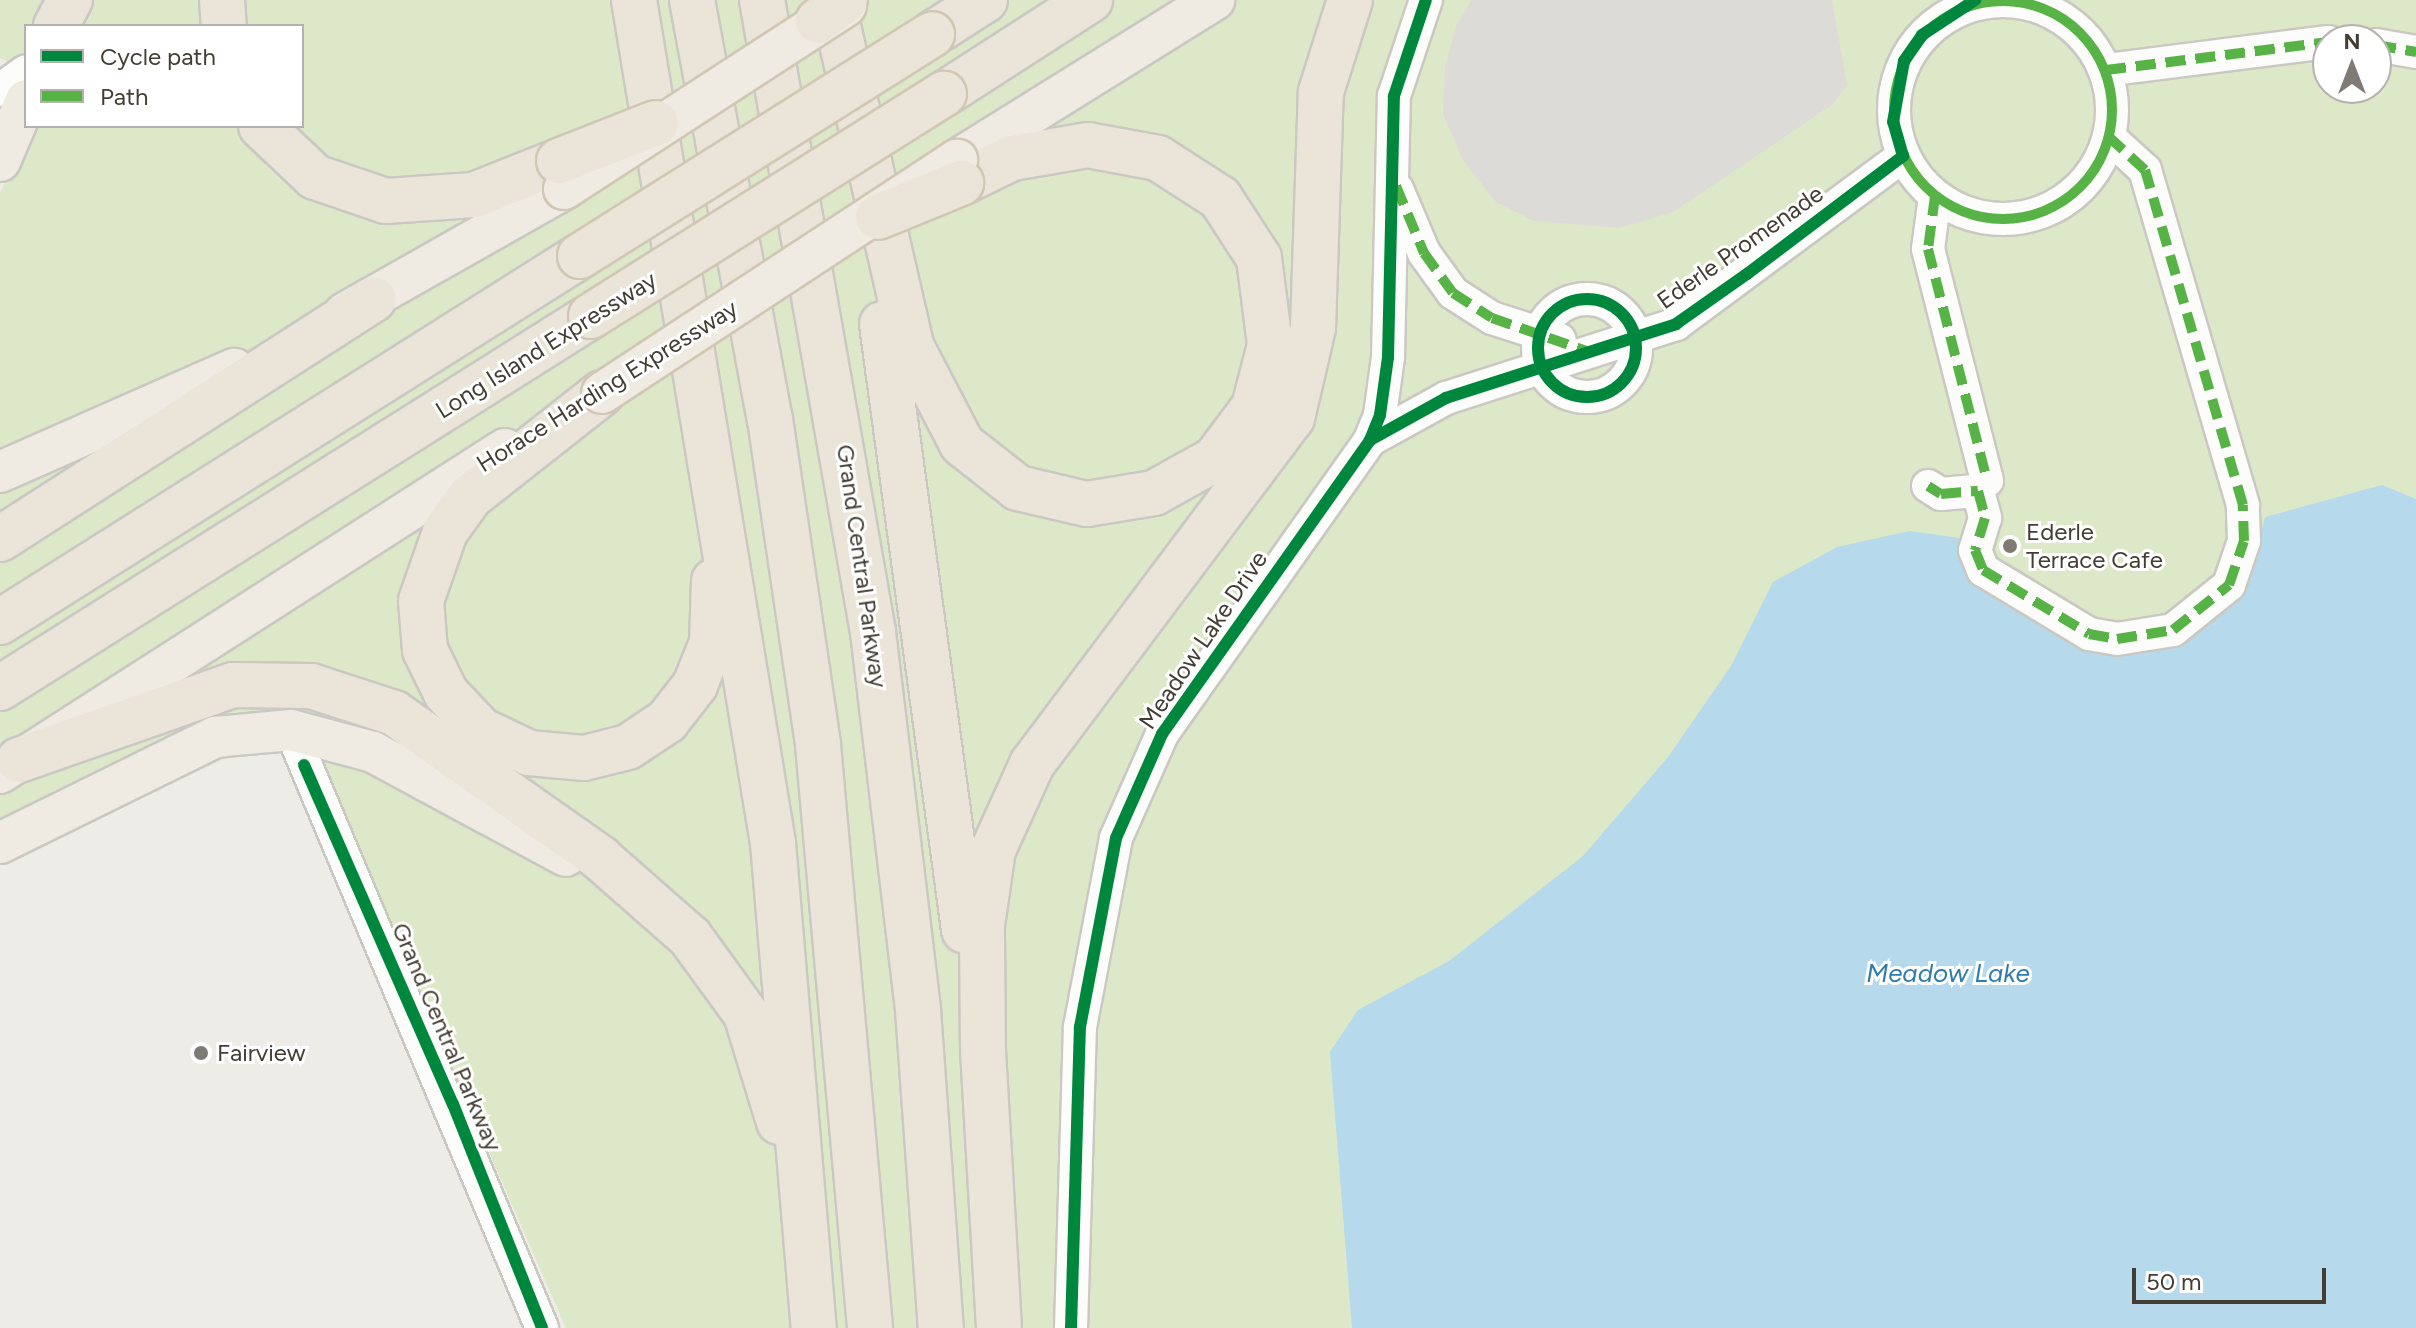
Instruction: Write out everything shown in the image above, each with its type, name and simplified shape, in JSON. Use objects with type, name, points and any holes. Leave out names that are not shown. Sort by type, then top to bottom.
[{"type":"highway","points":[[57,24],[70,0]]},
{"type":"highway","points":[[222,0],[224,24]]},
{"type":"highway","points":[[611,0],[655,136]]},
{"type":"highway","points":[[634,0],[694,375],[733,566],[780,895],[813,1328]]},
{"type":"highway","points":[[692,0],[770,419],[816,730],[848,1026],[870,1328]]},
{"type":"highway","name":"Grand Central Parkway","points":[[762,0],[873,632],[918,1010],[941,1328]]},
{"type":"highway","points":[[0,622],[985,0]]},
{"type":"highway","name":"Long Island Expressway","points":[[0,688],[1090,0]]},
{"type":"highway","points":[[999,1328],[983,1050],[984,900],[1009,803],[1044,746],[1269,455],[1299,398],[1313,328],[1321,92],[1350,0]]},
{"type":"highway","points":[[832,7],[862,155],[919,370],[946,422],[979,462],[1030,493],[1087,504],[1154,493],[1215,459],[1254,407],[1270,345],[1259,258],[1220,198],[1158,158],[1088,145],[1012,158],[959,171],[878,217]]},
{"type":"highway","points":[[263,128],[315,177],[386,201],[474,195],[562,175],[655,136]]},
{"type":"highway","points":[[862,155],[983,1050]]},
{"type":"highway","points":[[0,539],[374,299]]},
{"type":"highway","points":[[602,393],[470,497],[434,553],[421,601],[425,650],[460,712],[504,744],[556,758],[606,755],[649,735],[682,704],[705,665],[716,600],[694,375]]},
{"type":"highway","points":[[10,766],[206,691],[284,683],[344,694],[394,713],[444,745],[600,858],[690,937],[731,989],[765,1061],[813,1328]]},
{"type":"main road","points":[[655,136],[832,7],[858,0]]},
{"type":"main road","points":[[959,171],[1214,0]]},
{"type":"main road","points":[[0,161],[24,105]]},
{"type":"main road","points":[[0,472],[167,403],[374,299],[562,175]]},
{"type":"main road","name":"Horace Harding Expressway","points":[[10,766],[878,217]]},
{"type":"main road","points":[[0,843],[215,737],[291,730],[360,747],[447,788],[690,937]]},
{"type":"street","name":"Meadow Lake Drive","points":[[1071,1328],[1080,1027],[1116,838],[1162,734],[1370,440],[1388,357],[1394,96],[1426,0]]},
{"type":"street","points":[[2008,0],[2058,16],[2090,43],[2106,70],[2110,138],[2097,168],[2047,211],[1982,218],[1935,196],[1903,156],[1893,122],[1904,61],[1935,25],[1975,2],[2008,0]]},
{"type":"street","points":[[2106,70],[2312,44]]},
{"type":"street","points":[[2392,48],[2416,52]]},
{"type":"street","points":[[0,90],[24,72]]},
{"type":"street","points":[[1928,486],[1941,494],[1978,491],[1985,518],[1975,550],[1983,570],[2089,634],[2117,639],[2173,630],[2229,585],[2244,541],[2243,505],[2145,170],[2110,138]]},
{"type":"street","name":"Ederle Promenade","points":[[1370,440],[1446,398],[1676,324],[1903,156]]},
{"type":"street","points":[[1393,179],[1424,253],[1453,293],[1492,318],[1540,332],[1593,353]]},
{"type":"street","points":[[1935,196],[1928,249],[1987,481]]},
{"type":"street","points":[[1587,299],[1618,309],[1635,338],[1631,372],[1604,395],[1562,391],[1542,369],[1540,332],[1555,311],[1587,299]]},
{"type":"street","name":"Grand Central Parkway","points":[[291,730],[542,1328]]},
{"type":"green space","points":[[0,0],[2416,0],[2416,1328],[566,1328],[304,729],[125,778],[0,843],[0,193],[32,128],[304,128],[304,24],[24,24],[24,67],[0,58]]},
{"type":"shaded area","points":[[1472,0],[1832,0],[1847,85],[1832,105],[1673,212],[1619,228],[1534,221],[1496,202],[1463,160],[1443,114],[1445,67],[1456,26]]},
{"type":"water","name":"Meadow Lake","points":[[2382,485],[2416,499],[2416,1328],[1352,1328],[1330,1052],[1358,1010],[1449,961],[1583,856],[1668,757],[1731,666],[1773,582],[1837,547],[1910,531],[1966,539],[2015,602],[2050,632],[2117,652],[2141,651],[2186,638],[2225,611],[2251,573],[2265,517]]},
{"type":"marked path","points":[[2003,1],[2045,9],[2064,19],[2080,33],[2094,49],[2104,68],[2112,110],[2104,152],[2094,171],[2080,187],[2064,201],[2045,211],[2003,219],[1961,211],[1942,201],[1926,187],[1912,171],[1902,152],[1894,110],[1902,68],[1912,49],[1926,33],[1942,19],[1961,9],[2003,1]]},
{"type":"marked path","points":[[2106,70],[2312,44]]},
{"type":"marked path","points":[[2392,48],[2416,52]]},
{"type":"marked path","points":[[1928,486],[1941,494],[1978,491],[1985,518],[1975,550],[1983,570],[2089,634],[2117,639],[2173,630],[2229,585],[2244,541],[2243,505],[2145,170],[2110,138]]},
{"type":"marked path","points":[[1396,186],[1424,253],[1453,293],[1492,318],[1589,352]]},
{"type":"marked path","points":[[1935,196],[1928,249],[1987,481]]},
{"type":"cycle path","points":[[1071,1328],[1080,1027],[1116,838],[1162,734],[1370,440],[1380,415],[1388,357],[1394,96],[1426,0]]},
{"type":"cycle path","points":[[1370,440],[1446,398],[1676,324],[1747,274],[1903,156],[1893,122],[1904,61],[1922,35],[1975,0]]},
{"type":"cycle path","points":[[1587,299],[1606,302],[1622,313],[1633,329],[1636,348],[1633,367],[1622,383],[1606,394],[1587,397],[1568,394],[1552,383],[1541,367],[1538,348],[1541,329],[1552,313],[1568,302],[1587,299]]},
{"type":"cycle path","points":[[304,765],[453,1104],[542,1328]]},
{"type":"place","name":"Ederle Terrace Cafe","points":[[2010,546]]},
{"type":"place","name":"Fairview","points":[[201,1053]]}]
